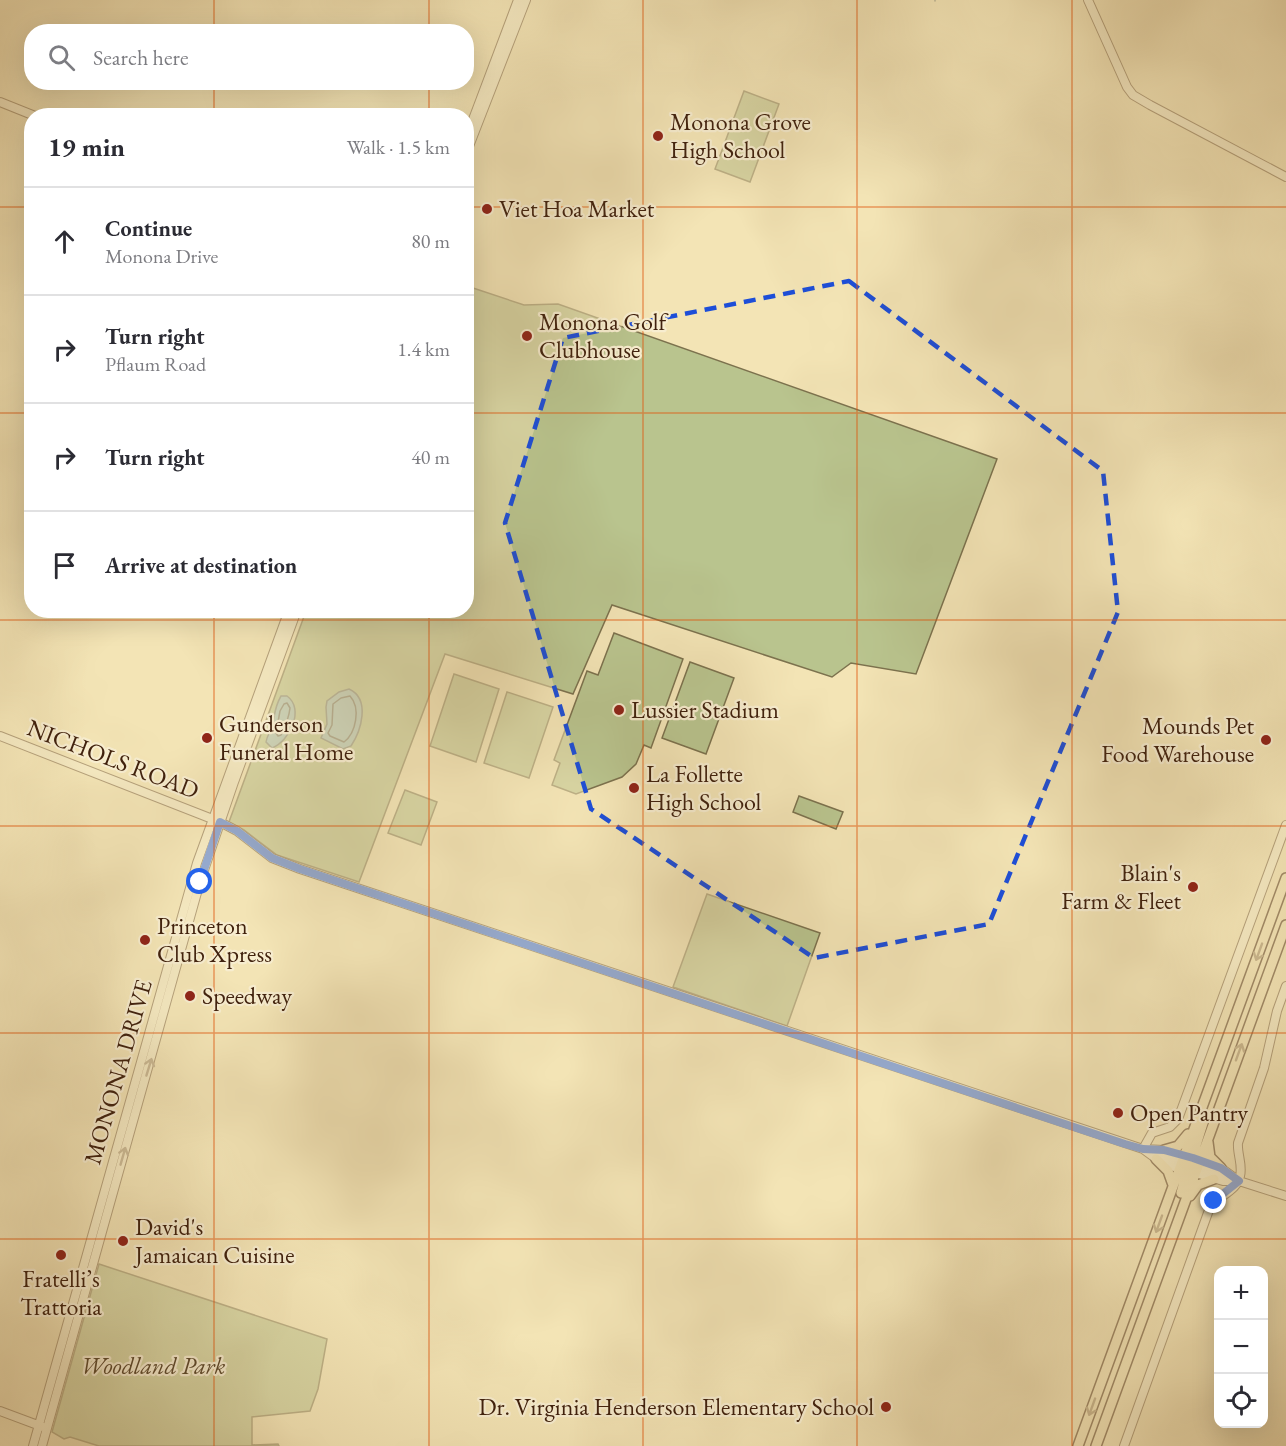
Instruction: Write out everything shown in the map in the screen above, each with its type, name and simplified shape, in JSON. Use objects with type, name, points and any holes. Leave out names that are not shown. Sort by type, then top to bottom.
[{"type":"main road","points":[[1096,1446],[1184,1202],[1195,1126],[1286,878]]},
{"type":"main road","points":[[1078,1446],[1173,1185],[1208,1140],[1286,925]]},
{"type":"main road","points":[[1167,1251],[1218,1066]]},
{"type":"main road","points":[[1164,1150],[1180,1144],[1195,1126]]},
{"type":"main road","points":[[1208,1140],[1210,1157],[1221,1168]]},
{"type":"main road","points":[[1156,1159],[1168,1172],[1173,1185]]},
{"type":"main road","points":[[1184,1202],[1198,1185],[1214,1179]]},
{"type":"street","points":[[474,117],[518,0]]},
{"type":"street","points":[[474,133],[526,0]]},
{"type":"street","points":[[1088,0],[1126,87],[1133,95],[1286,177]]},
{"type":"street","points":[[0,102],[24,112]]},
{"type":"street","name":"MONONA DRIVE","points":[[33,1446],[43,1427],[216,820],[286,618]]},
{"type":"street","name":"MONONA DRIVE","points":[[216,820],[294,618]]},
{"type":"street","name":"NICHOLS ROAD","points":[[0,736],[216,820],[237,831],[272,858],[300,869],[1143,1149]]},
{"type":"street","points":[[1143,1149],[1152,1133],[1170,1127],[1178,1119],[1286,825]]},
{"type":"street","points":[[1124,1446],[1209,1210],[1215,1200],[1239,1181],[1241,1168],[1237,1152],[1238,1143],[1264,1068],[1286,986]]},
{"type":"street","points":[[1143,1149],[1164,1150],[1214,1179],[1228,1182],[1239,1181]]},
{"type":"street","points":[[1143,1149],[1156,1159],[1221,1168],[1239,1181]]},
{"type":"street","points":[[1143,1149],[1156,1156],[1219,1172],[1286,1196]]},
{"type":"street","points":[[0,1411],[43,1427]]},
{"type":"street","name":"MONONA DRIVE","points":[[42,1446],[43,1427]]},
{"type":"highlighted area","points":[[849,281],[1103,471],[1118,612],[989,924],[814,958],[591,809],[505,523],[563,338]]},
{"type":"green space","points":[[744,91],[779,104],[750,182],[715,169]]},
{"type":"green space","points":[[474,288],[524,305],[558,304],[997,459],[916,674],[851,663],[832,677],[612,605],[573,694],[445,654],[359,882],[277,855],[244,830],[229,822],[303,618],[474,618]]},
{"type":"green space","name":"Lussier Stadium","points":[[614,633],[683,659],[651,748],[644,745],[636,764],[622,777],[576,794],[552,785],[560,763],[554,760],[587,671],[598,675]]},
{"type":"green space","points":[[690,662],[734,678],[706,754],[662,738]]},
{"type":"green space","points":[[454,674],[499,689],[476,762],[430,746]]},
{"type":"green space","points":[[507,692],[553,707],[529,778],[484,763]]},
{"type":"green space","points":[[405,790],[437,802],[421,845],[388,833]]},
{"type":"green space","points":[[799,796],[843,812],[836,829],[793,812]]},
{"type":"green space","points":[[707,894],[820,933],[787,1026],[673,987]]},
{"type":"green space","name":"Woodland Park","points":[[99,1264],[327,1339],[318,1389],[310,1411],[252,1417],[252,1445],[278,1444],[279,1446],[99,1446],[70,1437],[64,1439],[52,1432]]},
{"type":"water","points":[[349,689],[360,700],[362,716],[355,740],[351,746],[343,749],[321,738],[327,724],[327,701],[339,692]]},
{"type":"water","points":[[281,696],[287,696],[292,702],[295,716],[284,739],[272,748],[266,742]]},
{"type":"place","name":"Monona Grove High School","points":[[658,136]]},
{"type":"place","name":"Viet Hoa Market","points":[[487,209]]},
{"type":"place","name":"Monona Golf Clubhouse","points":[[527,336]]},
{"type":"place","name":"Lussier Stadium","points":[[619,710]]},
{"type":"place","name":"Gunderson Funeral Home","points":[[207,738]]},
{"type":"place","name":"Mounds Pet Food Warehouse","points":[[1266,740]]},
{"type":"place","name":"La Follette High School","points":[[634,788]]},
{"type":"place","name":"Blain's Farm & Fleet","points":[[1193,887]]},
{"type":"place","name":"Princeton Club Xpress","points":[[145,940]]},
{"type":"place","name":"Speedway","points":[[190,996]]},
{"type":"place","name":"Open Pantry","points":[[1118,1113]]},
{"type":"place","name":"David's Jamaican Cuisine","points":[[123,1241]]},
{"type":"place","name":"Fratelli’s Trattoria","points":[[61,1255]]},
{"type":"place","name":"Dr. Virginia Henderson Elementary School","points":[[886,1407]]},
{"type":"route","points":[[200,882],[220,822],[237,831],[272,858],[300,869],[1125,1144],[1143,1149],[1172,1152],[1211,1164],[1227,1171],[1239,1181],[1214,1201]]}]
